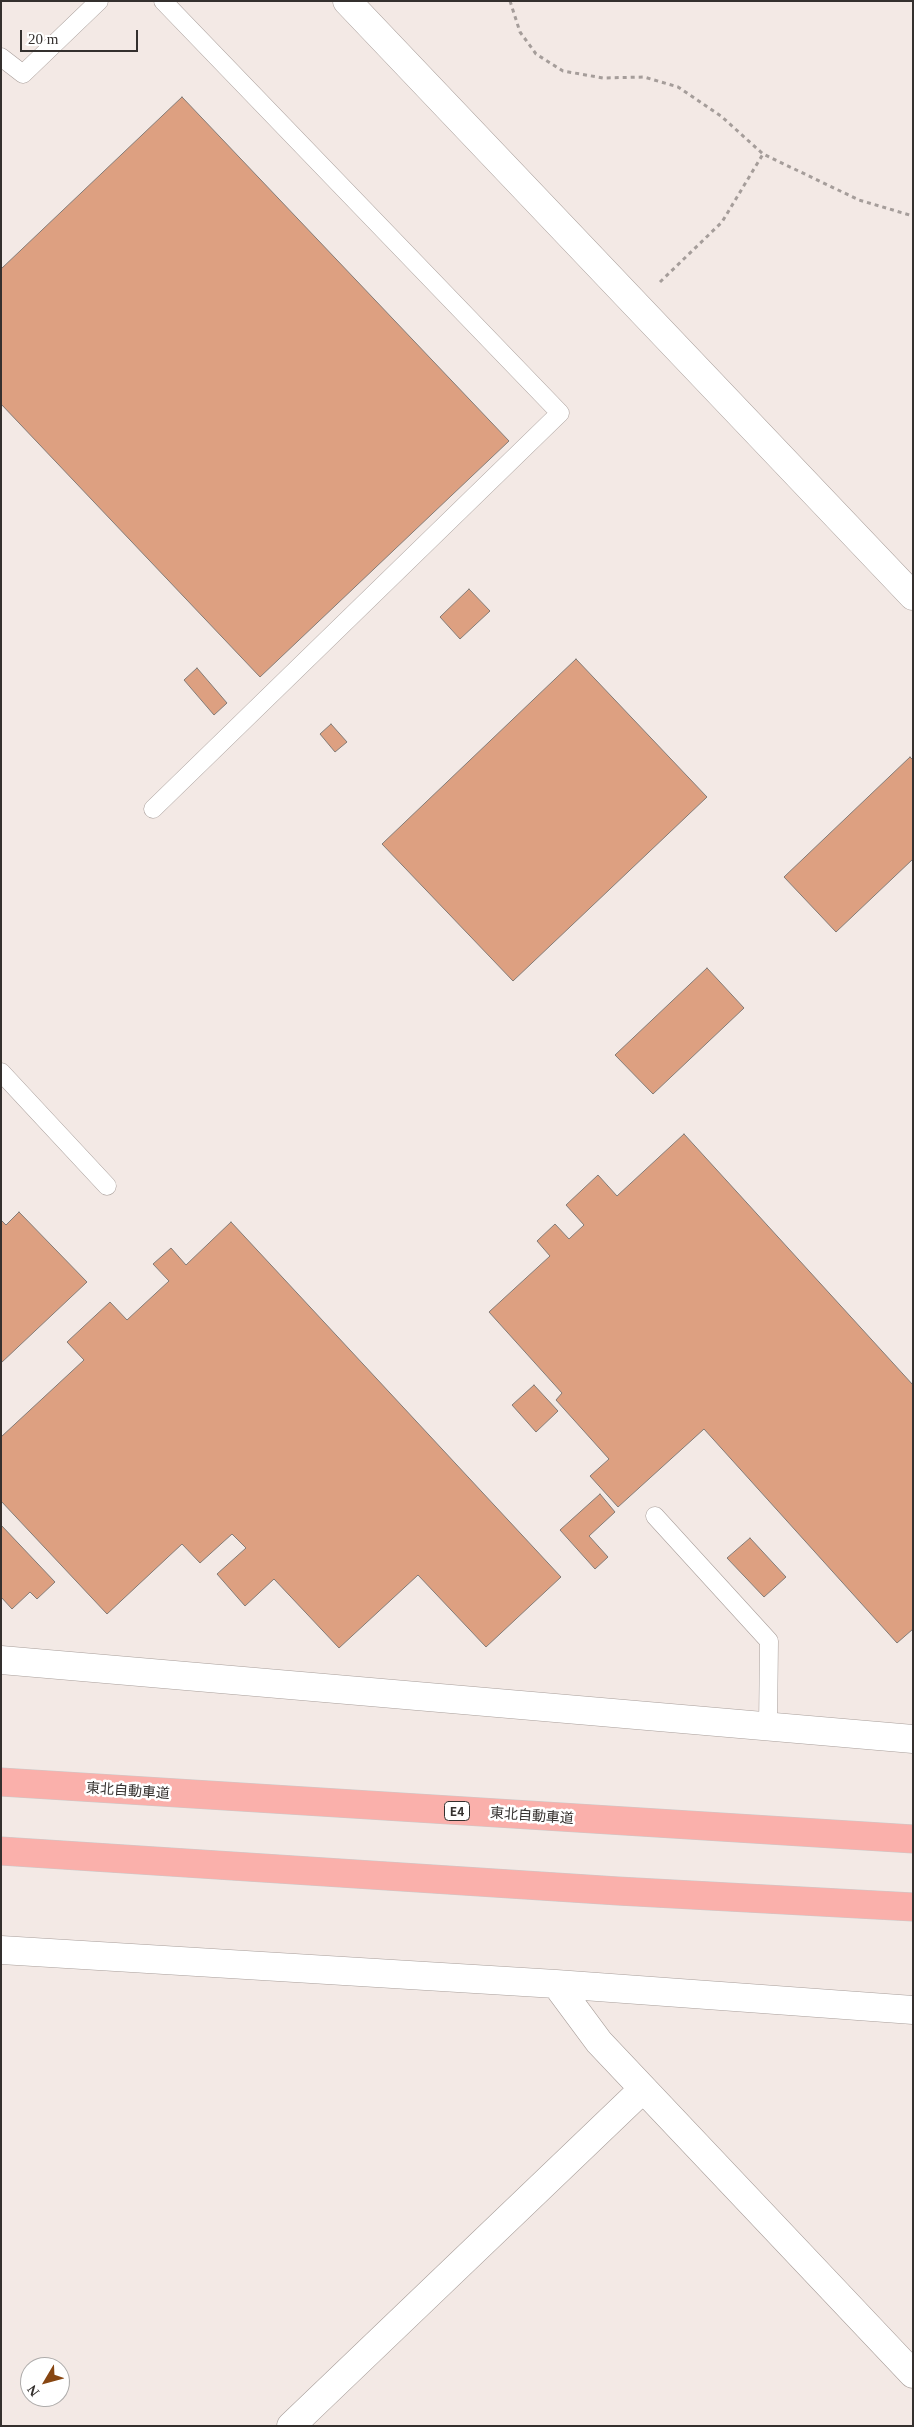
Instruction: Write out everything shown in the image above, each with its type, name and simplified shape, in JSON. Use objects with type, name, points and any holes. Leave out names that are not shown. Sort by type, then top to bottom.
[{"type":"highway","name":"東北自動車道","points":[[1,1782],[913,1839]]},
{"type":"highway","points":[[1,1851],[618,1891],[913,1907]]},
{"type":"street","points":[[348,1],[913,596]]},
{"type":"street","points":[[1,1660],[768,1728],[913,1739]]},
{"type":"street","points":[[1,1950],[556,1984],[913,2010]]},
{"type":"street","points":[[556,1984],[599,2042],[913,2374]]},
{"type":"street","points":[[291,2426],[644,2090]]},
{"type":"lane","points":[[1,57],[23,74],[99,1]]},
{"type":"lane","points":[[153,809],[560,413],[164,1]]},
{"type":"lane","points":[[1,1072],[107,1186]]},
{"type":"lane","points":[[656,1516],[769,1641],[768,1728]]},
{"type":"path","points":[[510,1],[520,32],[536,54],[563,71],[603,78],[644,77],[678,87],[721,116],[763,154],[859,200],[913,216]]},
{"type":"path","points":[[636,305],[722,222],[763,154]]},
{"type":"building","points":[[182,97],[509,441],[260,677],[1,404],[1,269]]},
{"type":"building","points":[[469,589],[490,611],[460,639],[440,617]]},
{"type":"building","points":[[576,659],[707,797],[513,981],[382,844]]},
{"type":"building","points":[[197,668],[227,703],[214,715],[184,680]]},
{"type":"building","points":[[331,724],[347,742],[335,752],[320,734]]},
{"type":"building","points":[[910,757],[913,760],[913,859],[836,932],[784,877]]},
{"type":"building","points":[[707,968],[744,1008],[653,1094],[615,1055]]},
{"type":"building","points":[[684,1134],[913,1385],[913,1629],[897,1643],[704,1429],[618,1507],[590,1476],[609,1459],[556,1400],[562,1393],[489,1312],[550,1256],[537,1241],[555,1224],[569,1239],[584,1225],[566,1205],[598,1175],[617,1196]]},
{"type":"building","points":[[19,1212],[87,1282],[1,1363],[1,1220],[6,1225]]},
{"type":"building","points":[[231,1222],[561,1577],[486,1647],[418,1575],[339,1648],[274,1579],[245,1606],[217,1574],[246,1548],[232,1534],[200,1563],[182,1544],[107,1614],[1,1501],[1,1437],[84,1360],[67,1342],[110,1302],[127,1320],[169,1281],[153,1264],[171,1248],[186,1265]]},
{"type":"building","points":[[534,1385],[558,1411],[536,1432],[512,1405]]},
{"type":"building","points":[[600,1494],[615,1512],[589,1536],[608,1557],[595,1569],[560,1530]]},
{"type":"building","points":[[1,1525],[55,1582],[37,1599],[30,1592],[12,1609],[1,1597]]},
{"type":"building","points":[[750,1538],[786,1577],[764,1597],[727,1558]]}]
